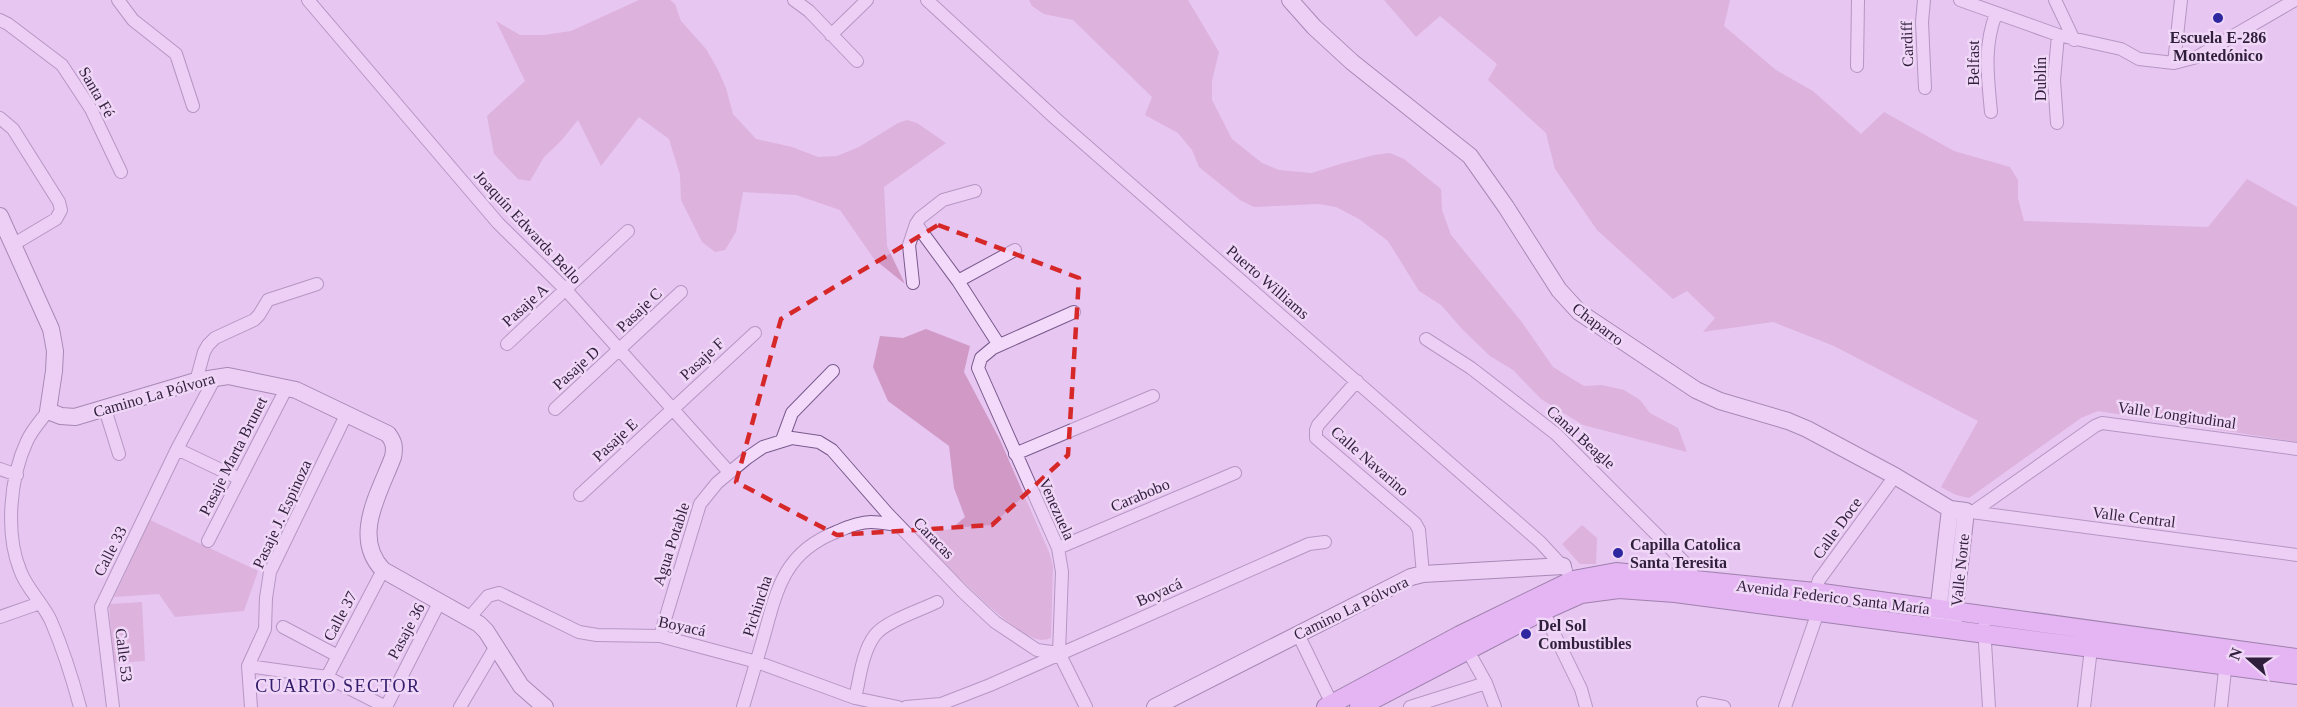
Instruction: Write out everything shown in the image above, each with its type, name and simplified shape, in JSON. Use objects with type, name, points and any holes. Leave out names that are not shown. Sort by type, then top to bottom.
[{"type":"main road","name":"Avenida Federico Santa María","points":[[1329,706],[1460,635],[1572,580],[1616,572],[1694,580],[1816,602],[2227,657],[2297,675]]},
{"type":"main road","name":"Avenida Federico Santa María","points":[[1572,580],[1619,589],[1816,602]]},
{"type":"main road","name":"Avenida Federico Santa María","points":[[1359,707],[1544,611],[1572,580]]},
{"type":"main road","name":"Avenida Federico Santa María","points":[[1984,625],[2091,649],[2227,657],[2297,658]]},
{"type":"street","points":[[118,0],[133,20],[176,54],[193,105]]},
{"type":"street","name":"Joaquín Edwards Bello","points":[[308,0],[498,223],[566,290],[729,472]]},
{"type":"street","points":[[794,0],[808,10],[857,61]]},
{"type":"street","points":[[831,35],[867,0]]},
{"type":"street","name":"Puerto Williams","points":[[927,0],[1056,119],[1540,542],[1572,580]]},
{"type":"street","name":"Chaparro","points":[[1290,0],[1314,27],[1352,62],[1470,156],[1559,290],[1578,312],[1696,390],[1720,401],[1788,421],[1963,511]]},
{"type":"street","points":[[1857,66],[1858,0]]},
{"type":"street","name":"Cardiff","points":[[1924,0],[1922,22],[1925,88]]},
{"type":"street","points":[[1960,0],[2074,40],[2121,49],[2139,59],[2174,63],[2197,57],[2295,0]]},
{"type":"street","points":[[2055,0],[2074,40]]},
{"type":"street","points":[[2174,63],[2181,0]]},
{"type":"street","name":"Belfast","points":[[1991,112],[1986,56],[1989,30],[1996,14]]},
{"type":"street","name":"Santa Fé","points":[[0,20],[62,65],[91,109],[120,172]]},
{"type":"street","name":"Dublín","points":[[2057,123],[2054,80],[2058,35]]},
{"type":"street","points":[[0,118],[13,129],[59,202],[61,210],[56,219],[14,244]]},
{"type":"street","points":[[913,283],[909,245],[920,218],[944,200],[975,191]]},
{"type":"street","points":[[0,216],[51,329],[55,351],[48,411],[27,441],[10,508],[14,545],[20,571],[50,617],[65,656],[80,707]]},
{"type":"street","points":[[916,224],[958,281],[999,345],[1074,312]]},
{"type":"street","name":"Pasaje A","points":[[507,344],[628,231]]},
{"type":"street","points":[[958,281],[1014,250]]},
{"type":"street","points":[[196,381],[204,352],[215,338],[254,321],[268,300],[317,284]]},
{"type":"street","name":"Pasaje C","points":[[619,351],[681,292]]},
{"type":"street","name":"Pasaje F","points":[[673,409],[755,333]]},
{"type":"street","name":"Canal Beagle","points":[[1426,339],[1471,368],[1556,434],[1691,569],[1694,580]]},
{"type":"street","name":"Venezuela","points":[[999,345],[986,353],[978,363],[980,374],[1058,548],[1062,572],[1059,653],[1086,707]]},
{"type":"street","name":"Pasaje D","points":[[555,409],[619,351]]},
{"type":"street","points":[[787,439],[792,413],[833,371]]},
{"type":"street","name":"Camino La Pólvora","points":[[48,411],[75,417],[216,376],[247,378],[287,387],[347,413],[388,434],[393,440],[395,449],[393,457],[367,532],[371,554],[383,570]]},
{"type":"street","name":"Calle 33","points":[[101,607],[177,449],[216,376]]},
{"type":"street","name":"Calle Navarino","points":[[1357,381],[1318,425],[1317,438],[1415,523],[1419,530],[1423,574]]},
{"type":"street","name":"Pasaje Marta Brunet","points":[[208,541],[287,387]]},
{"type":"street","points":[[1015,454],[1153,396]]},
{"type":"street","points":[[105,409],[119,454]]},
{"type":"street","name":"Pasaje E","points":[[580,495],[673,409]]},
{"type":"street","name":"Pasaje J. Espinoza","points":[[248,666],[265,630],[270,572],[347,413]]},
{"type":"street","name":"Valle Longitudinal","points":[[1963,511],[2102,423],[2297,449]]},
{"type":"street","name":"Agua Potable","points":[[660,636],[698,510],[709,493],[729,472],[763,447],[787,439]]},
{"type":"street","name":"Caracas","points":[[787,439],[819,442],[832,450],[898,525],[963,592],[996,622],[1037,650],[1059,653]]},
{"type":"street","points":[[177,449],[240,479]]},
{"type":"street","points":[[0,469],[17,475]]},
{"type":"street","name":"Carabobo","points":[[1058,548],[1234,473]]},
{"type":"street","name":"Calle Doce","points":[[1785,707],[1816,602],[1819,580],[1895,476]]},
{"type":"street","name":"Valle Central","points":[[1963,511],[2297,555]]},
{"type":"street","name":"Valle Norte","points":[[1946,620],[1963,511]]},
{"type":"street","name":"Pichincha","points":[[743,707],[776,594],[785,573],[806,547],[830,534],[863,522],[898,525]]},
{"type":"street","name":"Boyacá","points":[[906,707],[941,704],[990,685],[1309,544],[1325,542]]},
{"type":"street","points":[[383,570],[470,617],[486,631],[521,687],[545,707]]},
{"type":"street","name":"Calle 37","points":[[327,677],[383,570]]},
{"type":"street","name":"Camino La Pólvora","points":[[1155,707],[1392,585],[1423,574],[1572,580]]},
{"type":"street","name":"Boyacá","points":[[470,617],[488,596],[499,594],[579,632],[597,635],[660,636],[757,662],[855,698],[898,707]]},
{"type":"street","name":"Pasaje 36","points":[[386,707],[440,602]]},
{"type":"street","points":[[855,698],[868,649],[874,637],[893,623],[937,602]]},
{"type":"street","points":[[0,617],[40,603]]},
{"type":"street","name":"Calle 53","points":[[101,607],[113,707]]},
{"type":"street","points":[[1544,611],[1581,689],[1586,707]]},
{"type":"street","points":[[1984,625],[1989,707]]},
{"type":"street","points":[[283,627],[338,656]]},
{"type":"street","points":[[1299,634],[1329,706]]},
{"type":"street","points":[[460,707],[496,646]]},
{"type":"street","points":[[2084,707],[2091,649]]},
{"type":"street","points":[[1468,651],[1486,683],[1495,707]]},
{"type":"street","points":[[2221,707],[2227,657]]},
{"type":"street","points":[[251,707],[248,666],[327,677],[386,707]]},
{"type":"street","points":[[1410,707],[1486,683]]},
{"type":"street","points":[[1703,703],[1724,707]]},
{"type":"highlighted area","points":[[938,225],[1079,278],[1068,455],[992,525],[837,535],[736,482],[781,319]]},
{"type":"shaded area","points":[[639,0],[670,0],[675,4],[681,21],[706,49],[717,68],[726,88],[733,114],[756,139],[792,147],[818,157],[837,156],[859,147],[907,120],[917,123],[946,143],[884,187],[887,246],[905,284],[874,259],[840,210],[796,195],[743,192],[736,232],[725,250],[715,252],[702,242],[681,200],[680,175],[669,139],[639,117],[601,166],[578,120],[544,157],[530,181],[518,179],[494,154],[487,116],[525,81],[496,21],[520,35],[544,35],[571,31]]},
{"type":"shaded area","points":[[1029,0],[1188,0],[1219,52],[1212,81],[1212,100],[1232,139],[1262,163],[1279,170],[1312,173],[1374,155],[1390,153],[1404,159],[1441,189],[1442,210],[1451,235],[1521,321],[1553,367],[1584,386],[1602,385],[1624,390],[1640,400],[1650,413],[1678,428],[1687,452],[1583,425],[1541,399],[1513,370],[1490,356],[1441,305],[1419,291],[1388,241],[1359,219],[1336,207],[1318,204],[1254,207],[1240,200],[1199,167],[1192,150],[1178,133],[1145,115],[1152,97],[1073,20],[1044,14],[1032,6]]},
{"type":"shaded area","points":[[1384,0],[1730,0],[1724,26],[1776,70],[1813,91],[1861,134],[1884,112],[1954,151],[2010,167],[2018,180],[2018,198],[2024,221],[2208,227],[2247,179],[2297,207],[2297,442],[2098,411],[2081,418],[1969,498],[1956,495],[1941,487],[1978,421],[1834,346],[1773,322],[1703,332],[1715,318],[1687,291],[1673,299],[1597,230],[1555,169],[1546,133],[1488,80],[1497,64],[1440,16],[1416,37]]},
{"type":"shaded area","points":[[926,329],[970,346],[964,372],[1000,440],[1053,566],[1051,638],[1041,640],[1029,636],[1014,626],[977,595],[917,535],[951,529],[965,517],[954,488],[949,446],[888,401],[873,367],[880,336],[903,338]]},
{"type":"shaded area","points":[[150,520],[258,571],[244,611],[175,617],[159,594],[114,597]]},
{"type":"shaded area","points":[[1582,525],[1597,538],[1596,564],[1580,564],[1562,544]]},
{"type":"shaded area","points":[[142,602],[145,661],[113,663],[109,604]]},
{"type":"place","name":"Escuela E-286 Montedónico","points":[[2218,18]]},
{"type":"place","name":"Capilla Catolica Santa Teresita","points":[[1618,553]]},
{"type":"place","name":"Del Sol Combustibles","points":[[1526,634]]},
{"type":"district","name":"CUARTO SECTOR","points":[[338,686]]}]
